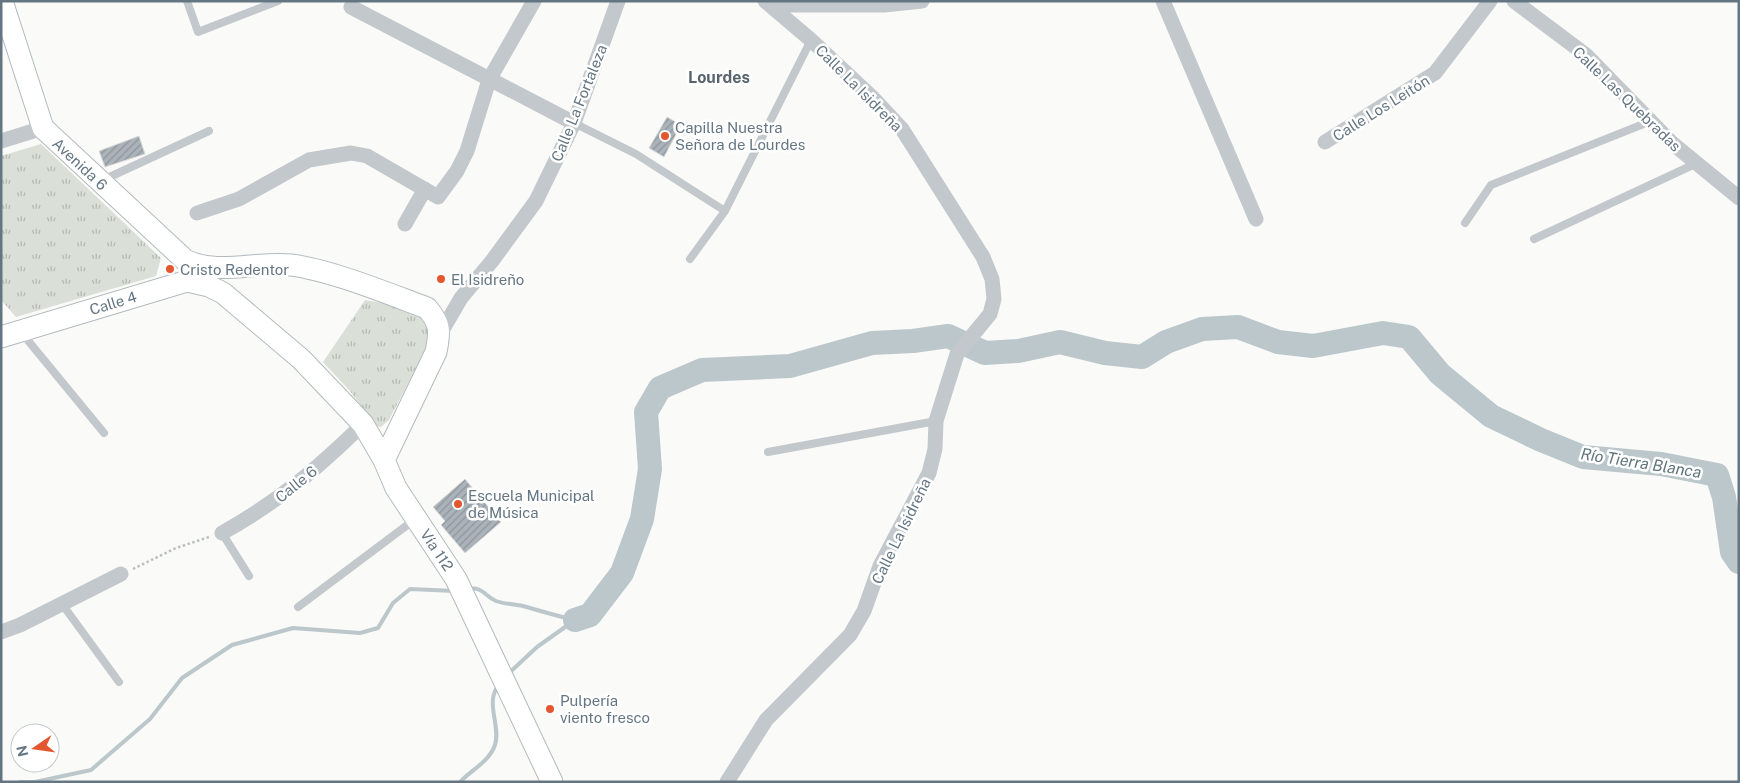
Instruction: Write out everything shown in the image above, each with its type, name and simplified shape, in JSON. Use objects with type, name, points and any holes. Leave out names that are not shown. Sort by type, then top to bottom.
[{"type":"main road","name":"Avenida 6","points":[[2,1],[37,115],[43,128],[99,182],[186,260],[203,267],[226,268]]},
{"type":"main road","points":[[186,260],[191,269],[187,281],[209,286],[223,294],[301,359],[362,424],[384,460]]},
{"type":"main road","points":[[223,294],[221,277],[226,268],[262,263],[292,265],[318,271],[434,320],[436,352],[384,460]]},
{"type":"main road","name":"Calle 4","points":[[11,334],[187,281]]},
{"type":"main road","points":[[362,424],[381,435],[401,425]]},
{"type":"main road","name":"Vía 112","points":[[384,460],[390,478],[456,579],[466,598],[552,782]]},
{"type":"street","points":[[197,213],[239,199],[309,160],[351,153],[367,156],[438,197],[457,171],[467,151],[489,80],[534,1]]},
{"type":"street","name":"Calle La Fortaleza","points":[[434,320],[461,298],[492,261],[536,201],[574,123],[618,1]]},
{"type":"street","points":[[768,3],[884,6],[922,1]]},
{"type":"street","points":[[1163,1],[1256,219]]},
{"type":"street","name":"Calle Los Leitón","points":[[1325,142],[1435,73],[1490,1]]},
{"type":"street","name":"Calle Las Quebradas","points":[[1514,1],[1586,55],[1695,164],[1739,198]]},
{"type":"street","name":"Calle La Isidreña","points":[[728,782],[766,720],[850,635],[859,619],[880,566],[929,473],[935,449],[936,421],[957,354],[990,314],[994,299],[992,279],[983,256],[902,129],[874,99],[768,3]]},
{"type":"street","points":[[351,7],[574,123]]},
{"type":"street","points":[[1,141],[43,128]]},
{"type":"street","points":[[405,224],[425,189]]},
{"type":"street","name":"Calle La Fortaleza","points":[[434,320],[443,306],[461,298]]},
{"type":"street","name":"Calle 6","points":[[222,533],[263,510],[292,488],[362,424]]},
{"type":"street","points":[[1,632],[20,625],[121,574]]},
{"type":"lane","points":[[187,1],[198,32],[278,1]]},
{"type":"lane","points":[[690,259],[725,211],[811,40]]},
{"type":"lane","points":[[1465,223],[1492,185],[1651,121]]},
{"type":"lane","points":[[574,123],[636,154],[725,211]]},
{"type":"lane","points":[[99,182],[209,131]]},
{"type":"lane","points":[[1534,239],[1695,164]]},
{"type":"lane","points":[[11,334],[104,433]]},
{"type":"lane","points":[[768,452],[936,421]]},
{"type":"lane","points":[[298,607],[416,519]]},
{"type":"lane","points":[[222,533],[249,576]]},
{"type":"lane","points":[[62,604],[119,682]]},
{"type":"path","points":[[121,574],[176,548],[222,533]]},
{"type":"green space","points":[[41,144],[161,258],[156,276],[16,317],[1,300],[1,156]]},
{"type":"green space","points":[[365,300],[408,310],[429,325],[427,347],[389,420],[381,427],[376,426],[350,391],[323,362]]},
{"type":"building","name":"Capilla Nuestra Señora de Lourdes","points":[[667,117],[681,125],[664,157],[649,148]]},
{"type":"building","points":[[139,136],[145,154],[105,167],[99,151]]},
{"type":"building","points":[[465,479],[501,522],[465,553],[441,525],[445,521],[433,507]]},
{"type":"waterway","name":"Río Tierra Blanca","points":[[575,620],[590,615],[622,573],[642,519],[650,469],[646,412],[660,388],[702,370],[790,366],[872,343],[913,341],[948,336],[985,353],[1018,351],[1060,342],[1105,353],[1142,357],[1166,342],[1202,329],[1238,327],[1278,342],[1313,346],[1383,333],[1409,337],[1440,374],[1491,416],[1541,440],[1583,457],[1661,464],[1717,475],[1724,497],[1732,552],[1739,562]]},
{"type":"waterway","points":[[20,782],[35,782],[91,770],[150,719],[182,678],[232,645],[293,628],[360,633],[378,628],[393,603],[410,589],[455,591]]},
{"type":"waterway","points":[[469,589],[481,590],[499,602],[523,606],[575,620]]},
{"type":"waterway","points":[[509,673],[537,647],[575,620]]},
{"type":"waterway","points":[[460,782],[489,756],[495,745],[496,730],[493,700],[498,686]]},
{"type":"place","name":"Capilla Nuestra Señora de Lourdes","points":[[665,136]]},
{"type":"place","name":"Cristo Redentor","points":[[170,269]]},
{"type":"place","name":"El Isidreño","points":[[441,279]]},
{"type":"place","name":"Escuela Municipal de Música","points":[[458,504]]},
{"type":"place","name":"Pulpería viento fresco","points":[[550,709]]},
{"type":"district","name":"Lourdes","points":[[719,77]]}]
